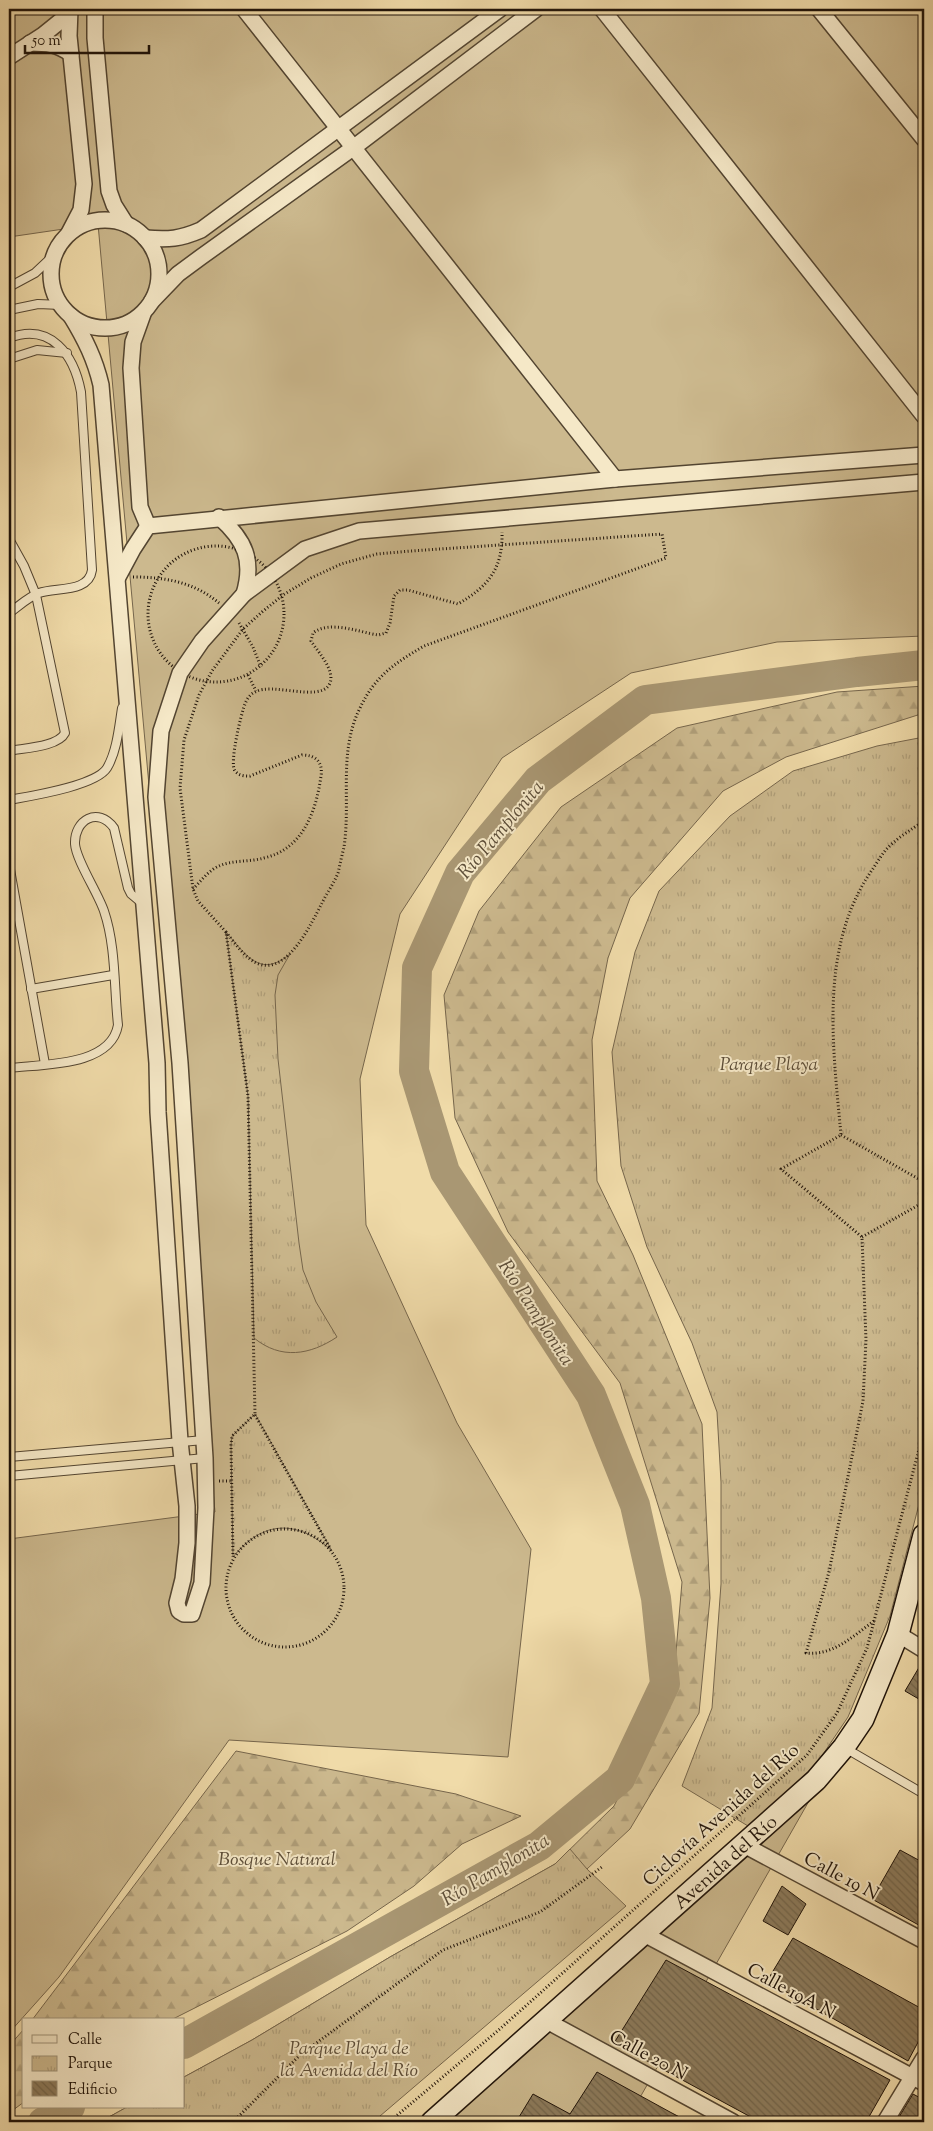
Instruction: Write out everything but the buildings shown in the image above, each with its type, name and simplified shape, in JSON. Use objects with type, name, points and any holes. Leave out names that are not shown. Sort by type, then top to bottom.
[{"type":"main road","name":"Avenida del Río","points":[[442,2120],[545,2020],[816,1780],[844,1747],[863,1719],[898,1634],[924,1535]]},
{"type":"street","points":[[95,9],[95,38],[109,191],[114,205],[126,224],[145,238],[157,257],[159,268],[157,291],[143,314],[133,342],[131,368],[140,507],[148,526]]},
{"type":"street","points":[[244,9],[615,479]]},
{"type":"street","points":[[145,238],[168,240],[184,237],[202,230],[500,9]]},
{"type":"street","points":[[152,301],[178,274],[354,148],[536,9]]},
{"type":"street","points":[[602,9],[924,416]]},
{"type":"street","points":[[819,9],[924,139]]},
{"type":"street","points":[[9,56],[57,26],[69,11]]},
{"type":"street","points":[[69,11],[71,54],[84,184],[81,210],[54,255],[52,281],[55,293],[61,304],[72,316],[89,345],[96,361],[101,385],[118,577],[125,694],[157,1063],[158,1112],[180,1441],[187,1506],[187,1543],[183,1579],[177,1603],[180,1611],[184,1614],[192,1614],[202,1583],[206,1508],[205,1458],[180,1063],[156,797],[161,732],[180,672],[202,641],[244,594],[305,549],[359,531],[924,482]]},
{"type":"street","points":[[28,43],[50,43],[61,46],[71,54]]},
{"type":"street","points":[[68,234],[81,225],[96,221],[111,220],[126,224]]},
{"type":"street","points":[[72,316],[85,324],[100,328],[122,325],[143,314]]},
{"type":"street","points":[[148,526],[615,479],[924,456]]},
{"type":"street","points":[[219,518],[236,532],[246,552],[249,566],[244,594]]},
{"type":"street","points":[[118,577],[148,526]]},
{"type":"street","points":[[157,1063],[160,1069],[172,1072],[180,1063]]},
{"type":"street","points":[[158,1112],[170,1108],[183,1114]]},
{"type":"street","points":[[898,1634],[924,1650]]},
{"type":"street","name":"Calle 19 N","points":[[742,1844],[924,1940]]},
{"type":"street","name":"Calle 19A N","points":[[642,1933],[919,2080]]},
{"type":"street","name":"Calle 20 N","points":[[545,2020],[733,2122]]},
{"type":"street","points":[[885,2122],[919,2080],[924,2058]]},
{"type":"lane","points":[[9,287],[35,274],[54,255]]},
{"type":"lane","points":[[9,310],[38,304],[61,304]]},
{"type":"lane","points":[[9,338],[16,335],[42,335],[58,343],[67,353],[78,375],[81,392],[92,570],[91,578],[83,584],[36,595],[9,613]]},
{"type":"lane","points":[[9,359],[36,350],[67,353]]},
{"type":"lane","points":[[9,539],[24,566],[36,595],[65,733],[55,742],[9,751]]},
{"type":"lane","points":[[9,800],[74,786],[95,779],[107,770],[114,751],[125,694]]},
{"type":"lane","points":[[9,1068],[87,1058],[107,1046],[116,1032],[118,1025],[110,942],[104,912],[76,847],[76,833],[79,825],[86,819],[92,816],[101,817],[110,822],[114,828],[128,888],[131,894],[144,904]]},
{"type":"lane","points":[[9,864],[45,1064]]},
{"type":"lane","points":[[32,989],[113,975]]},
{"type":"lane","points":[[9,1457],[204,1440]]},
{"type":"lane","points":[[9,1476],[205,1458]]},
{"type":"lane","points":[[844,1747],[924,1794]]},
{"type":"path","points":[[193,889],[219,866],[264,858],[282,851],[302,834],[312,816],[321,776],[321,766],[317,758],[310,755],[302,755],[250,776],[242,776],[235,771],[232,763],[245,704],[250,695],[256,690],[319,692],[328,687],[331,680],[330,671],[311,641],[313,633],[318,629],[328,627],[378,635],[386,633],[390,624],[394,596],[400,590],[408,590],[458,604],[495,572],[502,545],[501,519]]},
{"type":"path","points":[[662,534],[666,558],[424,646],[395,663],[373,685],[359,708],[349,738],[345,832],[337,874],[305,936],[290,954],[279,962],[269,965],[258,964],[249,958],[198,900],[193,889],[180,788],[184,740],[196,702],[225,651],[243,629],[282,595],[311,578],[342,564],[377,554],[662,534]]},
{"type":"path","points":[[118,577],[158,577],[192,586],[212,597],[229,611],[243,629],[254,647],[261,667]]},
{"type":"path","points":[[248,675],[256,690]]},
{"type":"path","points":[[841,1135],[832,1044],[836,960],[845,922],[863,884],[886,850],[924,821]]},
{"type":"path","points":[[226,932],[248,1096],[255,1414],[332,1551],[341,1569],[344,1589],[341,1609],[330,1627],[315,1640],[296,1647],[276,1647],[256,1641],[242,1628],[232,1612],[226,1594],[227,1574],[233,1557],[245,1542],[262,1532],[281,1528],[300,1530],[318,1538],[332,1551]]},
{"type":"path","points":[[841,1135],[924,1182]]},
{"type":"path","points":[[841,1135],[781,1170],[862,1237],[866,1340],[863,1402],[829,1572],[806,1654],[818,1655],[839,1646],[874,1621]]},
{"type":"path","points":[[862,1237],[924,1202]]},
{"type":"path","points":[[233,1557],[232,1436],[255,1414]]},
{"type":"path","name":"Ciclovía Avenida del Río","points":[[389,2122],[501,2028],[807,1755],[837,1713],[867,1648],[924,1430]]},
{"type":"path","points":[[233,2122],[300,2055],[443,1950],[540,1912],[602,1867]]},
{"type":"green space","points":[[9,9],[924,9],[924,636],[777,642],[631,673],[502,758],[400,914],[360,1079],[366,1225],[457,1423],[531,1549],[508,1757],[229,1740],[59,1977],[9,2033],[9,1539],[215,1512],[98,224],[9,237]]},
{"type":"green space","points":[[924,686],[924,713],[786,757],[723,791],[630,898],[608,958],[592,1040],[597,1181],[633,1255],[702,1424],[710,1598],[699,1713],[630,1829],[587,1869],[225,2122],[100,2122],[125,2108],[185,2108],[185,2076],[252,2040],[390,1957],[555,1864],[614,1806],[673,1687],[682,1582],[620,1383],[508,1232],[455,1118],[444,995],[479,911],[561,807],[677,728],[837,692]]},
{"type":"green space","name":"Parque Playa","points":[[924,737],[924,1485],[890,1616],[848,1717],[811,1772],[748,1826],[682,1786],[712,1708],[721,1584],[721,1482],[717,1412],[692,1343],[647,1247],[621,1166],[612,1052],[635,952],[659,891],[730,816],[793,771],[877,746]]},
{"type":"green space","points":[[226,932],[247,956],[262,964],[279,961],[290,954],[278,975],[275,995],[278,1059],[299,1243],[303,1270],[316,1302],[337,1337],[306,1351],[285,1352],[275,1350],[254,1338],[248,1096]]},
{"type":"green space","points":[[255,1414],[332,1551],[306,1533],[281,1528],[268,1530],[256,1536],[233,1557],[232,1436]]},
{"type":"green space","name":"Bosque Natural","points":[[236,1751],[456,1794],[521,1816],[462,1844],[414,1886],[347,1931],[175,2018],[34,2018]]},
{"type":"green space","points":[[817,1787],[626,2122],[425,2122]]},
{"type":"green space","name":"Parque Playa de la Avenida del Río","points":[[570,1849],[587,1869],[626,1906],[373,2122],[100,2122],[125,2108],[185,2108],[185,2076],[252,2040],[390,1957],[555,1864]]},
{"type":"green space","points":[[22,2031],[22,2103],[9,2113],[9,2046]]},
{"type":"waterway","name":"Río Pamplonita","points":[[185,2043],[539,1846],[620,1779],[665,1684],[656,1598],[635,1505],[591,1395],[445,1172],[414,1071],[417,968],[460,873],[538,780],[645,700],[924,665]]},
{"type":"waterway","name":"Río Pamplonita","points":[[43,2122],[68,2108]]}]
